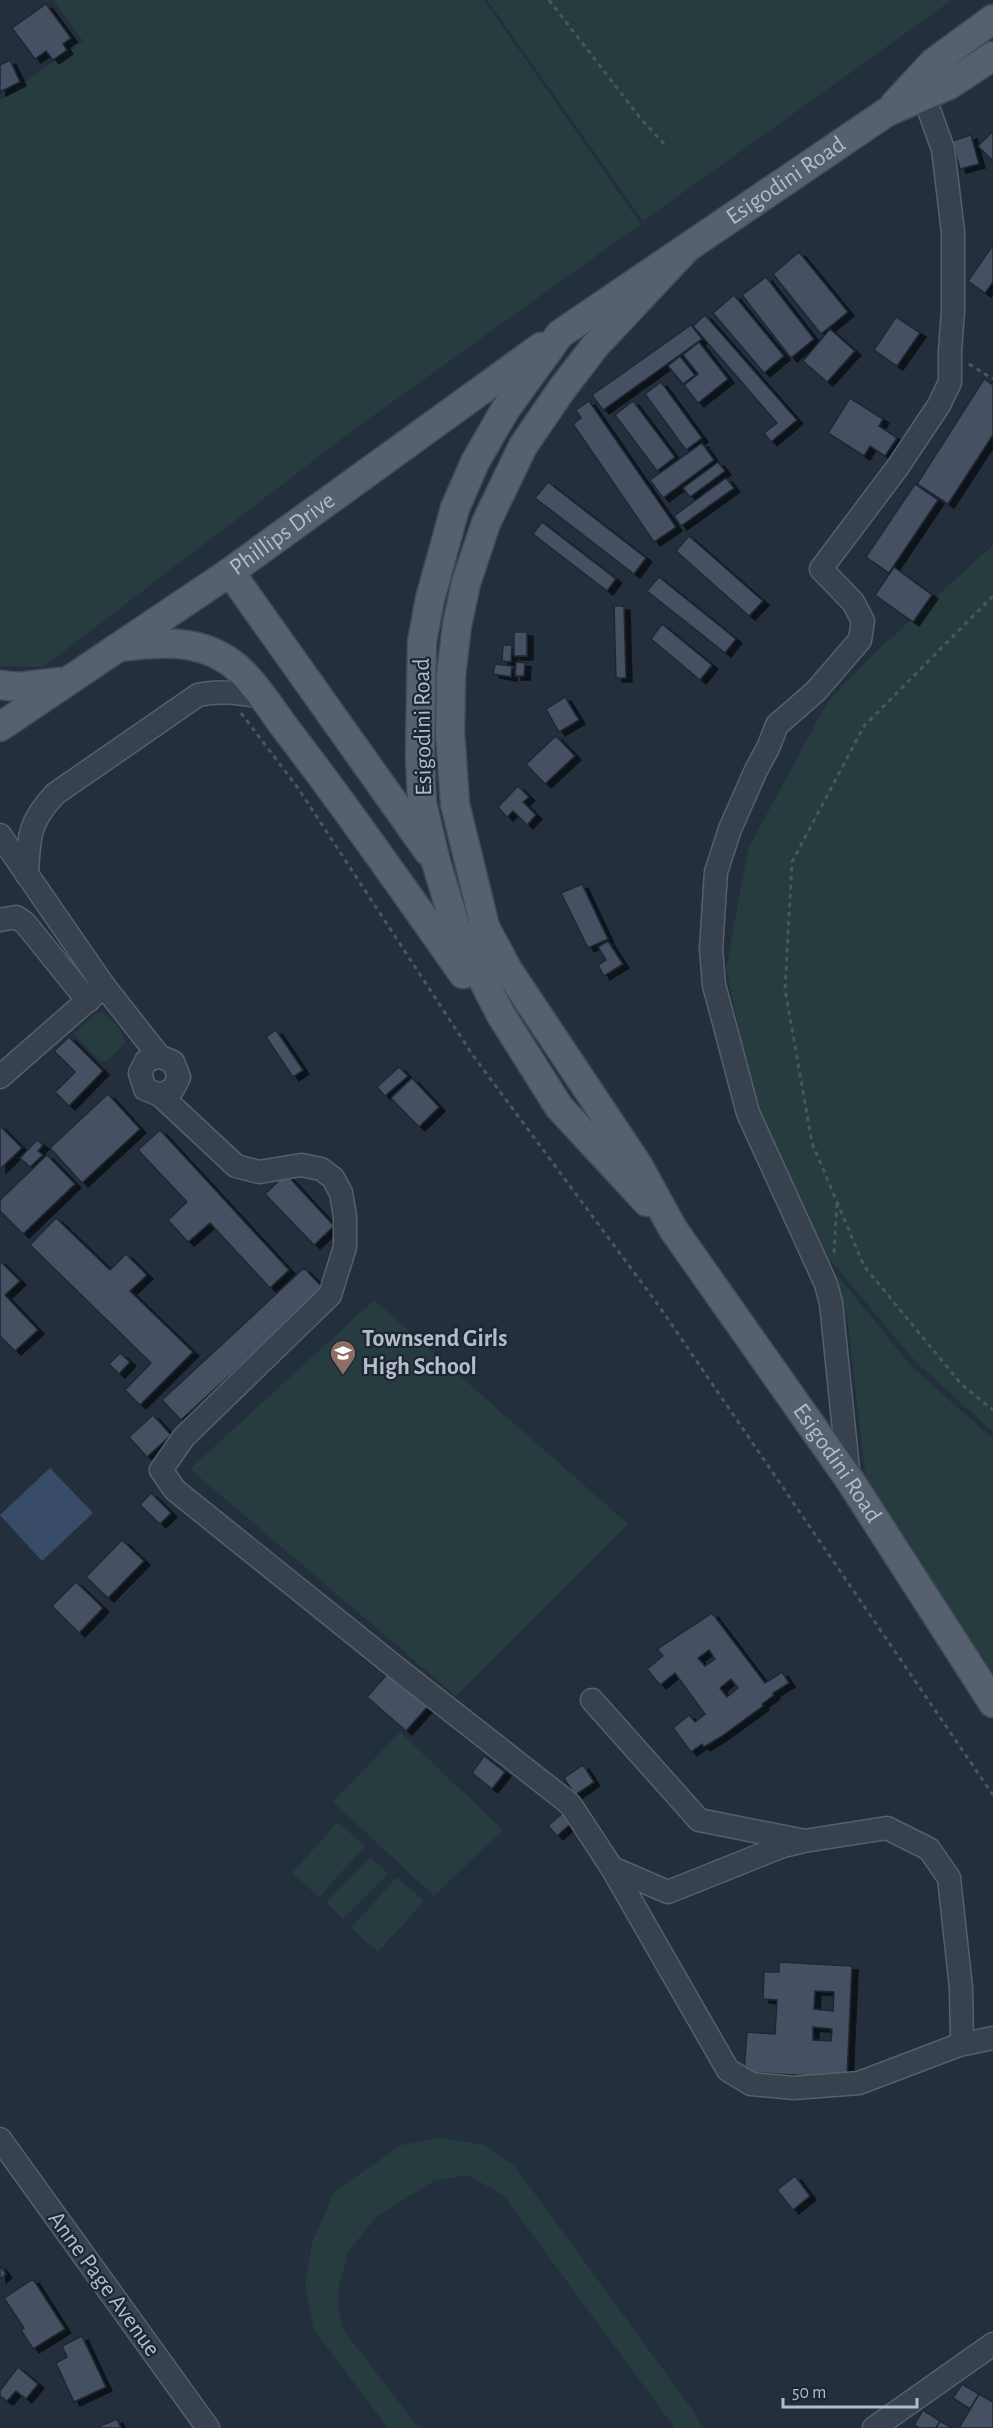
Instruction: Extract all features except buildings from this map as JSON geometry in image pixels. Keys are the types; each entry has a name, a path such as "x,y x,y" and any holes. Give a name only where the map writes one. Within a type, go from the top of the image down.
{"main road":[{"name":"Esigodini Road","path":"887,112 934,63 993,19"},
{"name":"Esigodini Road","path":"673,1229 559,1107 501,1015 456,928 436,862 422,803 420,755 422,642 430,599 455,508 475,462 505,410 560,334 887,112 949,85 993,56"},
{"name":"Esigodini Road","path":"686,249 595,346 562,389 523,446 486,523 466,583 457,625 451,675 450,732 455,804 486,927 508,970 638,1165 673,1229 849,1479 993,1703"},
{"name":"Phillips Drive","path":"0,727 230,572 560,334"},
{"path":"230,572 436,862 486,927"},
{"path":"117,647 162,642 185,645 227,660 245,676 322,776 559,1107"},
{"path":"0,685 19,687 65,682"}],"street":[{"path":"849,1479 831,1303 826,1284 748,1113 714,985 711,950 712,914 716,872 730,829 777,725 816,691 860,640 863,621 853,602 821,570 897,468 939,405 950,381 953,232 943,149 924,96"},
{"path":"27,875 32,826 39,811 55,794 198,696 210,692 228,692 262,697"},
{"path":"0,835 27,875 96,994"},
{"path":"0,920 16,917 26,923 159,1056 173,1062 179,1077 173,1089 160,1095 236,1166 259,1172 301,1165 321,1169 333,1178 341,1193 345,1216 345,1247 330,1295 184,1437 161,1470 175,1490 570,1804 612,1868 728,2070 752,2084 794,2088 859,2082 959,2045 993,2038"},
{"path":"0,1077 96,994"},
{"path":"592,1700 699,1820 804,1841"},
{"path":"612,1868 668,1892 783,1846 804,1841 887,1828 929,1849 949,1878 961,1988 962,2039 959,2045"},
{"name":"Anne Page Avenue","path":"0,2139 208,2428"},
{"path":"874,2428 993,2344"}],"path":[{"path":"549,0 641,119 664,144"},
{"path":"993,596 864,726 792,862 785,988 812,1143 864,1266 962,1384 993,1410"},
{"path":"228,692 235,706 298,788 472,1054 659,1306 993,1796"}],"green space":[{"path":"53,0 484,0 641,224 359,426 43,667 0,666 0,100 83,41"},
{"path":"487,0 952,0 643,221"},
{"path":"993,545 993,1432 916,1362 813,1240 761,1133 726,969 748,849 828,701 877,651"},
{"path":"102,1012 120,1030 125,1043 107,1061 100,1061 74,1034 95,1014"},
{"path":"839,1277 912,1367 993,1439 993,1692 867,1489 847,1316 838,1305"},
{"path":"374,1300 628,1524 456,1696 190,1469"},
{"path":"400,1732 503,1830 434,1896 333,1802"},
{"path":"338,1822 365,1846 319,1897 292,1873"},
{"path":"371,1857 388,1874 343,1919 326,1902"},
{"path":"397,1877 424,1901 378,1952 351,1928"},
{"path":"442,2138 485,2145 514,2165 694,2412 702,2428 675,2428 503,2195 468,2175 434,2181 377,2216 348,2252 339,2286 338,2307 344,2331 419,2428 388,2428 314,2330 305,2282 312,2243 334,2192 401,2145"}],"water":[{"path":"50,1468 93,1513 42,1561 0,1515"}],"place":[{"name":"Townsend Girls High School","path":"343,1376"}]}
